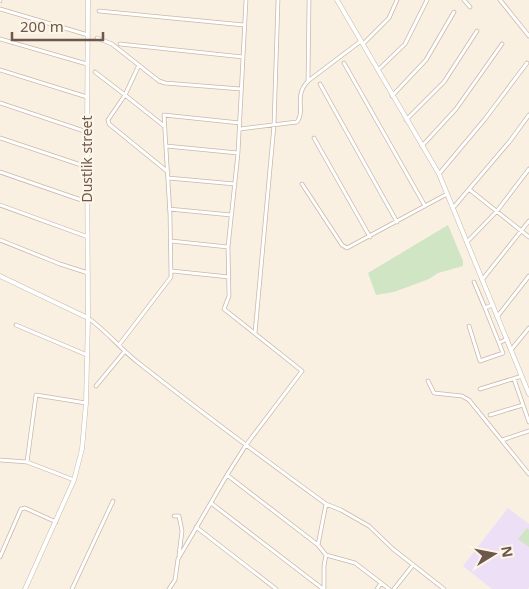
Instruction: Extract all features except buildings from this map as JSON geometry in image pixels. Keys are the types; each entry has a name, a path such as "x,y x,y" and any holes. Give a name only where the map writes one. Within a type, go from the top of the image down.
{"street":[{"name":"Dustlik street","path":"25,589 74,480 82,449 86,403 89,274 87,202 88,0"},
{"path":"178,558 246,445 302,372 225,311 224,308 229,296 228,247 240,129 246,0"},
{"path":"255,334 274,125 278,0"},
{"path":"308,81 309,0"},
{"path":"337,0 439,174 529,394"},
{"path":"240,129 297,122 299,119 301,88 362,43 389,18 397,0"},
{"path":"377,70 405,44 427,0"},
{"path":"464,0 470,7"},
{"path":"500,0 529,36"},
{"path":"0,9 88,35"},
{"path":"99,11 244,25"},
{"path":"392,96 426,60 454,12"},
{"path":"406,120 444,82 477,31"},
{"path":"97,38 112,44 159,81 241,89"},
{"path":"0,39 87,64"},
{"path":"120,44 243,57"},
{"path":"422,146 456,110 502,44"},
{"path":"344,63 425,206"},
{"path":"439,174 485,119 527,63"},
{"path":"139,65 125,95 108,122 168,172"},
{"path":"0,70 87,97"},
{"path":"95,72 165,126"},
{"path":"320,84 397,222"},
{"path":"0,103 87,132"},
{"path":"119,346 169,282 172,271 165,114 240,122"},
{"path":"453,208 470,190 529,115"},
{"path":"0,138 87,167"},
{"path":"314,138 370,237"},
{"path":"166,146 238,153"},
{"path":"467,242 497,211 529,169"},
{"path":"0,172 87,202"},
{"path":"168,178 235,184"},
{"path":"302,184 342,245 347,248 447,194"},
{"path":"470,190 529,237"},
{"path":"0,206 88,238"},
{"path":"170,209 231,215"},
{"path":"482,280 529,221"},
{"path":"0,240 89,274"},
{"path":"170,241 228,247"},
{"path":"172,271 229,277"},
{"path":"0,276 99,325 125,351 246,445 326,504 369,526 413,565 444,589"},
{"path":"497,317 529,276"},
{"path":"469,326 480,361 503,353 474,282"},
{"path":"485,308 492,305"},
{"path":"16,325 87,355"},
{"path":"511,350 529,328"},
{"path":"499,343 507,339"},
{"path":"96,386 125,351"},
{"path":"480,389 522,376"},
{"path":"514,379 529,422"},
{"path":"428,381 434,393 462,396 469,400 529,474"},
{"path":"27,462 36,395 86,403"},
{"path":"490,415 523,405"},
{"path":"502,440 529,431"},
{"path":"0,460 27,462 74,480"},
{"path":"228,475 318,545 326,555 355,564 389,589"},
{"path":"72,589 113,500"},
{"path":"211,503 323,589"},
{"path":"318,545 326,504"},
{"path":"0,557 21,509 25,508 56,522"},
{"path":"169,589 175,580 182,531 179,516 174,516"},
{"path":"196,527 276,589"},
{"path":"323,589 326,555"},
{"path":"394,589 413,565"},
{"path":"377,589 381,583"}],"shaded area":[{"path":"508,508 529,524 528,589 492,589 463,566"}],"green space":[{"path":"448,225 463,261 463,266 438,273 429,279 394,292 376,295 368,273"},
{"path":"527,528 529,530 529,547 518,539"}]}
